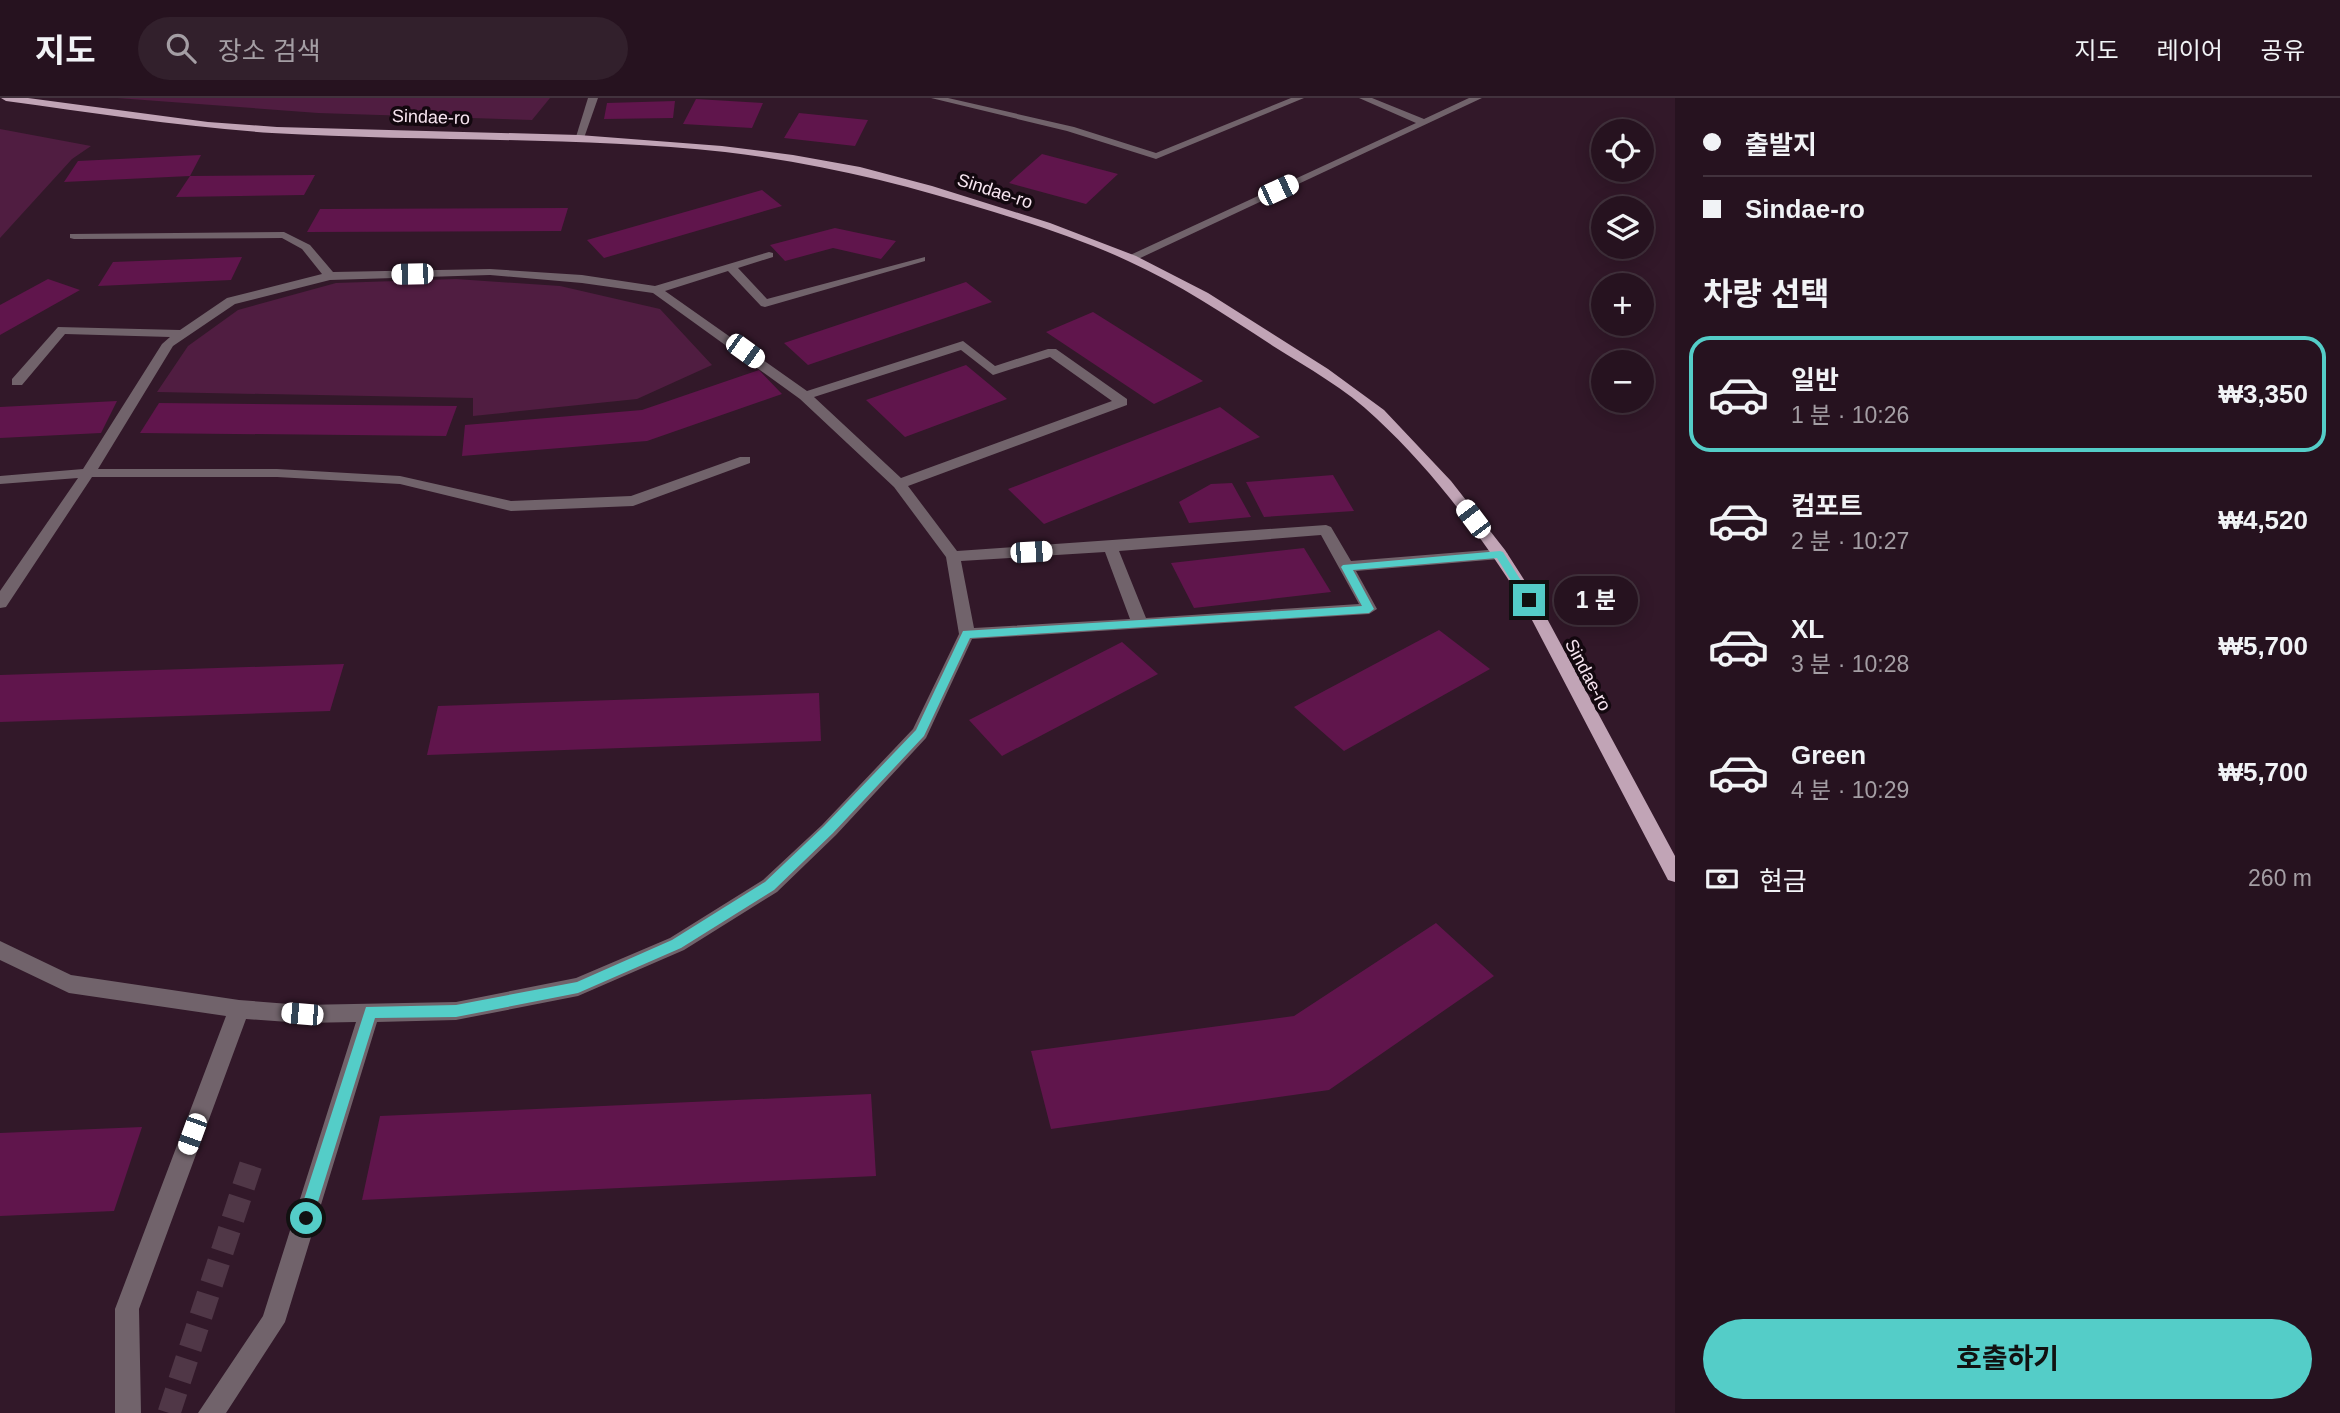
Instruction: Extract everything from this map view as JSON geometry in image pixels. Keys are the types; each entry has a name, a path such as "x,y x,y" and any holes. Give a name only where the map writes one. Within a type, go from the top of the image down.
{"main road":[{"name":"Sindae-ro","path":"6,98 97,112 221,126 579,138 722,149 860,170 928,188 1046,225 1132,258 1203,296 1271,338 1378,414 1446,484 1500,554 1529,600 1675,874"}],"street":[{"path":"579,138 593,98"},
{"path":"936,98 1056,126 1156,156 1299,98"},
{"path":"1364,98 1423,122"},
{"path":"1132,258 1477,98"},
{"path":"74,236 284,235 306,247 330,276"},
{"path":"0,603 88,473 168,344 231,301 330,276 490,272 582,279 656,290 769,255"},
{"path":"730,267 765,303 921,259"},
{"path":"0,950 69,984 239,1009 302,1014 456,1011 578,987 677,944 770,886 829,830 920,733 967,634 953,556 899,484 805,396 656,290"},
{"path":"17,382 62,330 183,334"},
{"path":"805,396 962,345 993,371 1052,352 1122,402 899,484"},
{"path":"0,480 88,473 277,473 400,481 511,506 633,500 745,460"},
{"path":"953,556 1326,530 1369,609 967,634"},
{"path":"1110,547 1140,624"},
{"path":"1346,567 1500,554"},
{"path":"128,1413 127,1309 239,1009"},
{"path":"211,1413 273,1322 370,1012"}],"shaded area":[{"path":"117,98 550,98 532,120 318,113"},
{"path":"0,129 91,146 72,159 0,238"},
{"path":"456,279 560,286 660,309 712,365 637,399 473,416 473,398 157,392 188,346 238,310 336,283"}],"building":[{"path":"696,99 763,103 752,128 683,124"},
{"path":"675,101 673,118 604,119 607,103"},
{"path":"799,113 868,120 855,146 784,138"},
{"path":"1042,154 1118,174 1086,204 1009,183"},
{"path":"201,155 190,176 64,182 78,161"},
{"path":"315,175 304,195 176,197 190,176"},
{"path":"762,190 782,206 604,258 587,240"},
{"path":"568,208 561,231 307,232 320,209"},
{"path":"835,228 896,241 881,259 833,248 785,261 770,245"},
{"path":"242,257 231,280 98,286 113,262"},
{"path":"48,279 80,290 0,335 0,305"},
{"path":"966,282 992,302 808,365 784,343"},
{"path":"1093,312 1203,381 1154,404 1046,332"},
{"path":"966,365 1007,399 905,437 866,400"},
{"path":"759,370 782,394 647,441 462,456 465,425 642,410"},
{"path":"117,401 101,433 0,438 0,407"},
{"path":"159,403 457,406 446,436 140,433"},
{"path":"1220,407 1260,437 1044,524 1008,489"},
{"path":"1333,475 1354,511 1264,517 1246,482"},
{"path":"1232,483 1251,517 1189,523 1179,502 1211,484"},
{"path":"1304,548 1331,592 1194,608 1171,563"},
{"path":"1439,630 1490,669 1344,751 1294,707"},
{"path":"1122,642 1158,674 1002,756 969,720"},
{"path":"344,664 330,711 0,722 0,675"},
{"path":"819,693 821,741 427,755 438,706"},
{"path":"1436,923 1494,976 1329,1090 1051,1129 1031,1051 1294,1016"},
{"path":"871,1094 876,1176 362,1200 380,1116"},
{"path":"142,1127 114,1211 0,1216 0,1133"}],"tunnel":[{"path":"169,1413 253,1158"}],"route":[{"path":"306,1218 370,1012 456,1011 578,987 677,944 770,886 829,830 920,733 967,634 1369,609 1346,567 1500,554 1529,600"}]}
